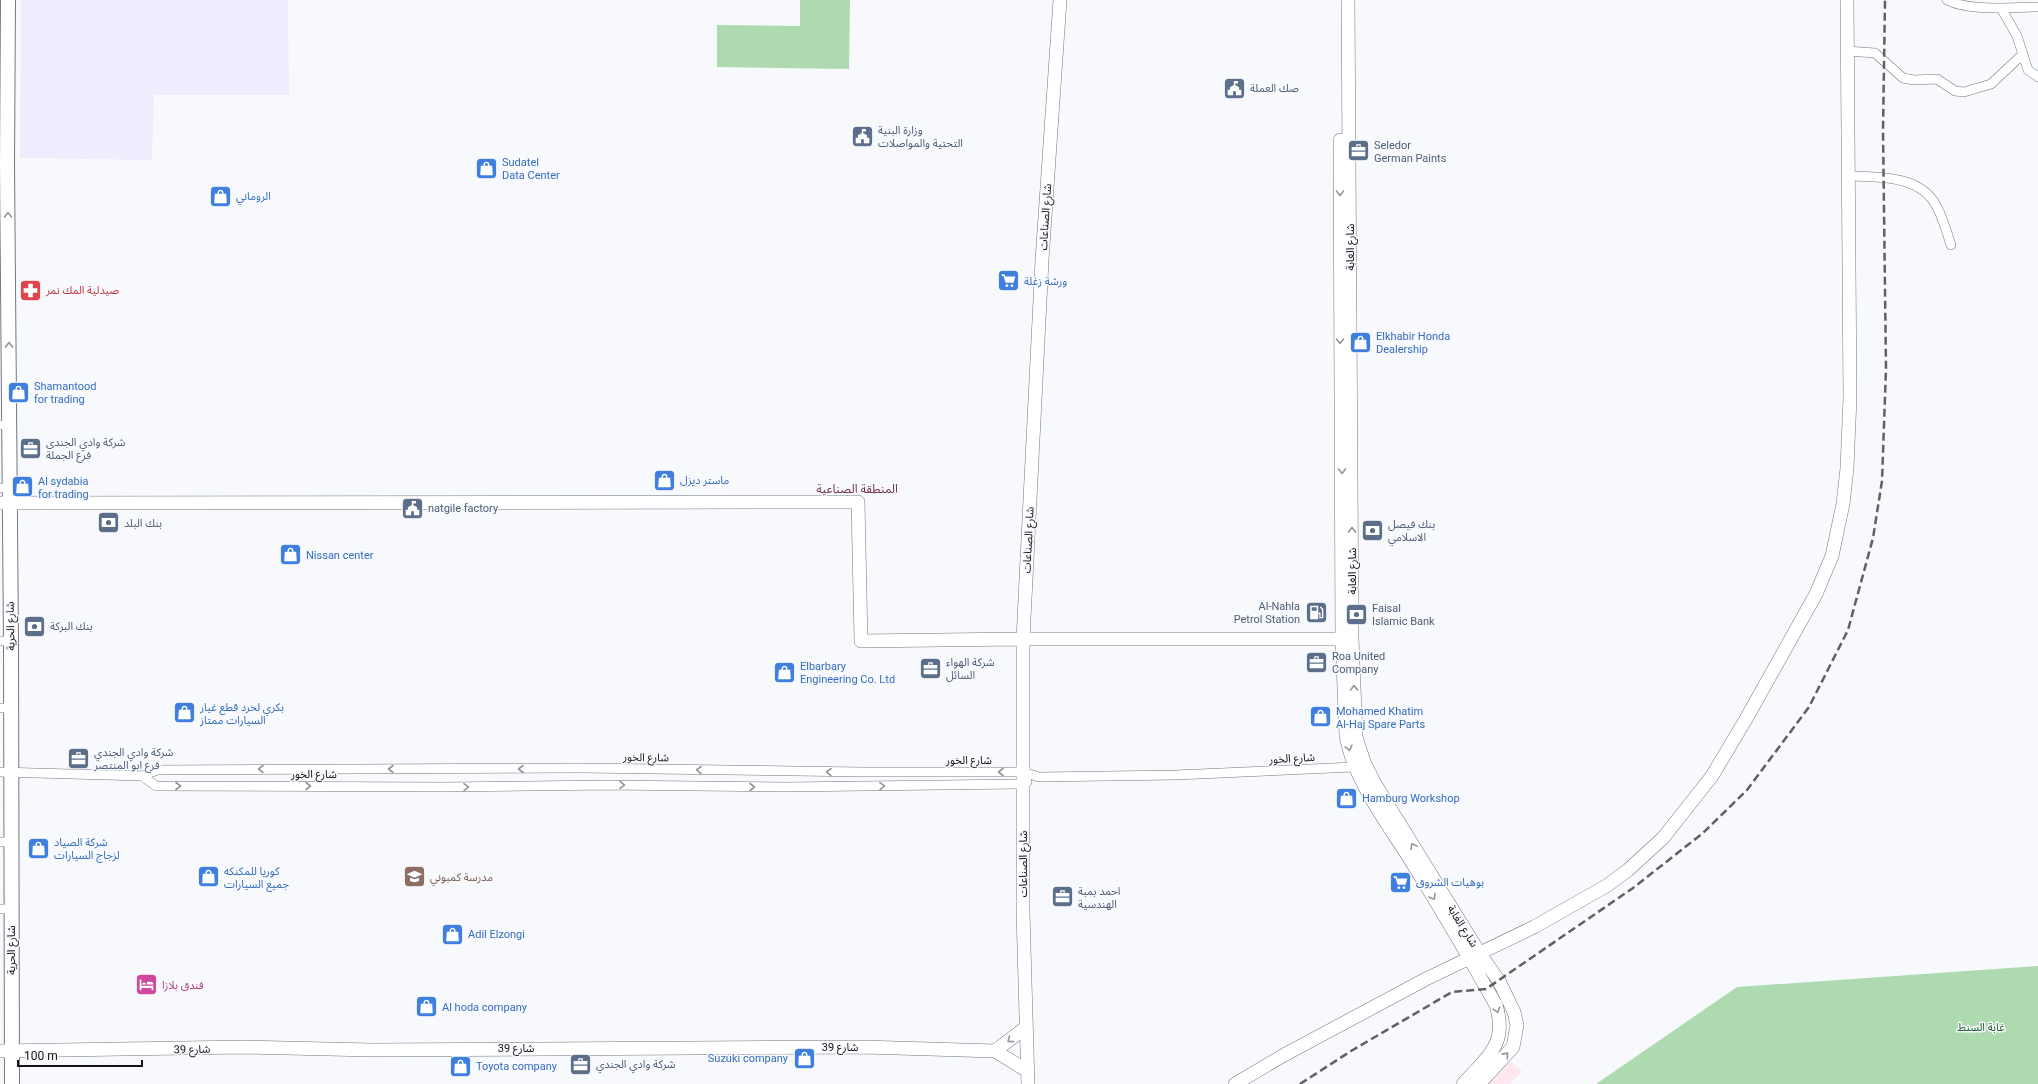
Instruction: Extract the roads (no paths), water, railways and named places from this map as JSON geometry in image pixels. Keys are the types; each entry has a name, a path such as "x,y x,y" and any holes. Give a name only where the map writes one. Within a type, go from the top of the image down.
{"main road":[{"name":"شارع الحرية","path":"8,0 4,1050 12,1084"},
{"name":"شارع الحرية","path":"0,361 1,488 5,503 1,641 4,772 2,909 5,1084"}],"street":[{"path":"7,179 12,165 14,0"},
{"name":"شارع الصناعات","path":"1026,1080 1023,639 1042,260 1060,0"},
{"name":"شارع الغابة","path":"1340,0 1342,639 1346,735 1354,767 1474,956 1499,981 1511,1002 1517,1026 1513,1047 1479,1084"},
{"name":"شارع الغابة","path":"1348,0 1352,638 1356,737 1360,754 1369,773 1474,956 1496,1005 1500,1031 1495,1048 1463,1084"},
{"path":"1235,1084 1318,1037 1426,979 1534,927 1608,885 1637,862 1663,838 1694,801 1721,761 1816,594 1832,556 1836,540 1843,504 1847,468 1850,398 1847,0"},
{"path":"1947,0 1963,6 1988,3 2002,8 2038,8"},
{"path":"2002,8 2017,36 2028,70 2038,77"},
{"path":"1847,51 1875,53 1903,78 1914,80 1937,79 1955,91 1964,92 1979,89 1991,84 2023,54"},
{"path":"1849,176 1870,176 1901,180 1921,189 1937,206 1951,245"},
{"path":"5,503 858,502 861,641 1023,639 1342,639"},
{"name":"شارع الخور","path":"142,776 156,786 786,787 1039,777 1176,775 1354,767"},
{"path":"444,768 444,787"},
{"name":"شارع الخور","path":"4,772 142,776 156,770 583,768 786,771 1023,778"},
{"path":"786,771 786,787"},
{"path":"995,1051 1025,1028"},
{"name":"شارع 39","path":"4,1050 244,1048 371,1050 429,1048 594,1049 864,1047 995,1051 1026,1080"}],"railway":[{"path":"1300,1084 1351,1051 1452,992 1486,989 1633,888 1703,833 1747,790 1809,707 1848,630 1873,538 1882,481 1886,369 1883,130 1885,0"}],"place":[{"name":"صك العملة","path":"1234,88"},
{"name":"وزارة البنية التحتية والمواصلات","path":"863,136"},
{"name":"Seledor German Paints","path":"1359,151"},
{"name":"Sudatel Data Center","path":"486,168"},
{"name":"الروماني","path":"220,196"},
{"name":"ورشة زغلة","path":"1008,281"},
{"name":"صيدلية المك نمر","path":"30,290"},
{"name":"Elkhabir Honda Dealership","path":"1361,342"},
{"name":"Shamantood for trading","path":"19,392"},
{"name":"شركة وادي الجندي فرع الجملة","path":"31,448"},
{"name":"ماستر ديزل","path":"665,480"},
{"name":"Al sydabia for trading","path":"23,487"},
{"name":"natgile factory","path":"413,508"},
{"name":"بنك البلد","path":"108,523"},
{"name":"بنك فيصل الاسلامي","path":"1373,530"},
{"name":"Nissan center","path":"291,555"},
{"name":"Al-Nahla Petrol Station","path":"1316,612"},
{"name":"Faisal Islamic Bank","path":"1357,614"},
{"name":"بنك البركة","path":"34,626"},
{"name":"Roa United Company","path":"1316,662"},
{"name":"شركة الهواء السائل","path":"930,668"},
{"name":"Elbarbary Engineering Co. Ltd","path":"785,672"},
{"name":"بكري لخرد قطع غيار السيارات ممتاز","path":"185,713"},
{"name":"Mohamed Khatim Al-Haj Spare Parts","path":"1320,717"},
{"name":"شركة وادي الجندي فرع ابو المنتصر","path":"79,758"},
{"name":"Hamburg Workshop","path":"1346,798"},
{"name":"شركة الصياد لزجاج السيارات","path":"38,848"},
{"name":"كوريا للمكنكه جميع السيارات","path":"209,877"},
{"name":"مدرسة كمبوني","path":"415,877"},
{"name":"بوهيات الشروق","path":"1401,882"},
{"name":"احمد بمبة الهندسية","path":"1062,897"},
{"name":"Adil Elzongi","path":"452,934"},
{"name":"فندق بلازا","path":"146,985"},
{"name":"Al hoda company","path":"426,1007"},
{"name":"Suzuki company","path":"804,1058"},
{"name":"شركة وادي الجندي","path":"581,1064"},
{"name":"Toyota company","path":"461,1066"}],"district":[{"name":"المنطقة الصناعية","path":"857,489"}],"park label":[{"name":"غابة السنط","path":"1981,1027"}]}
